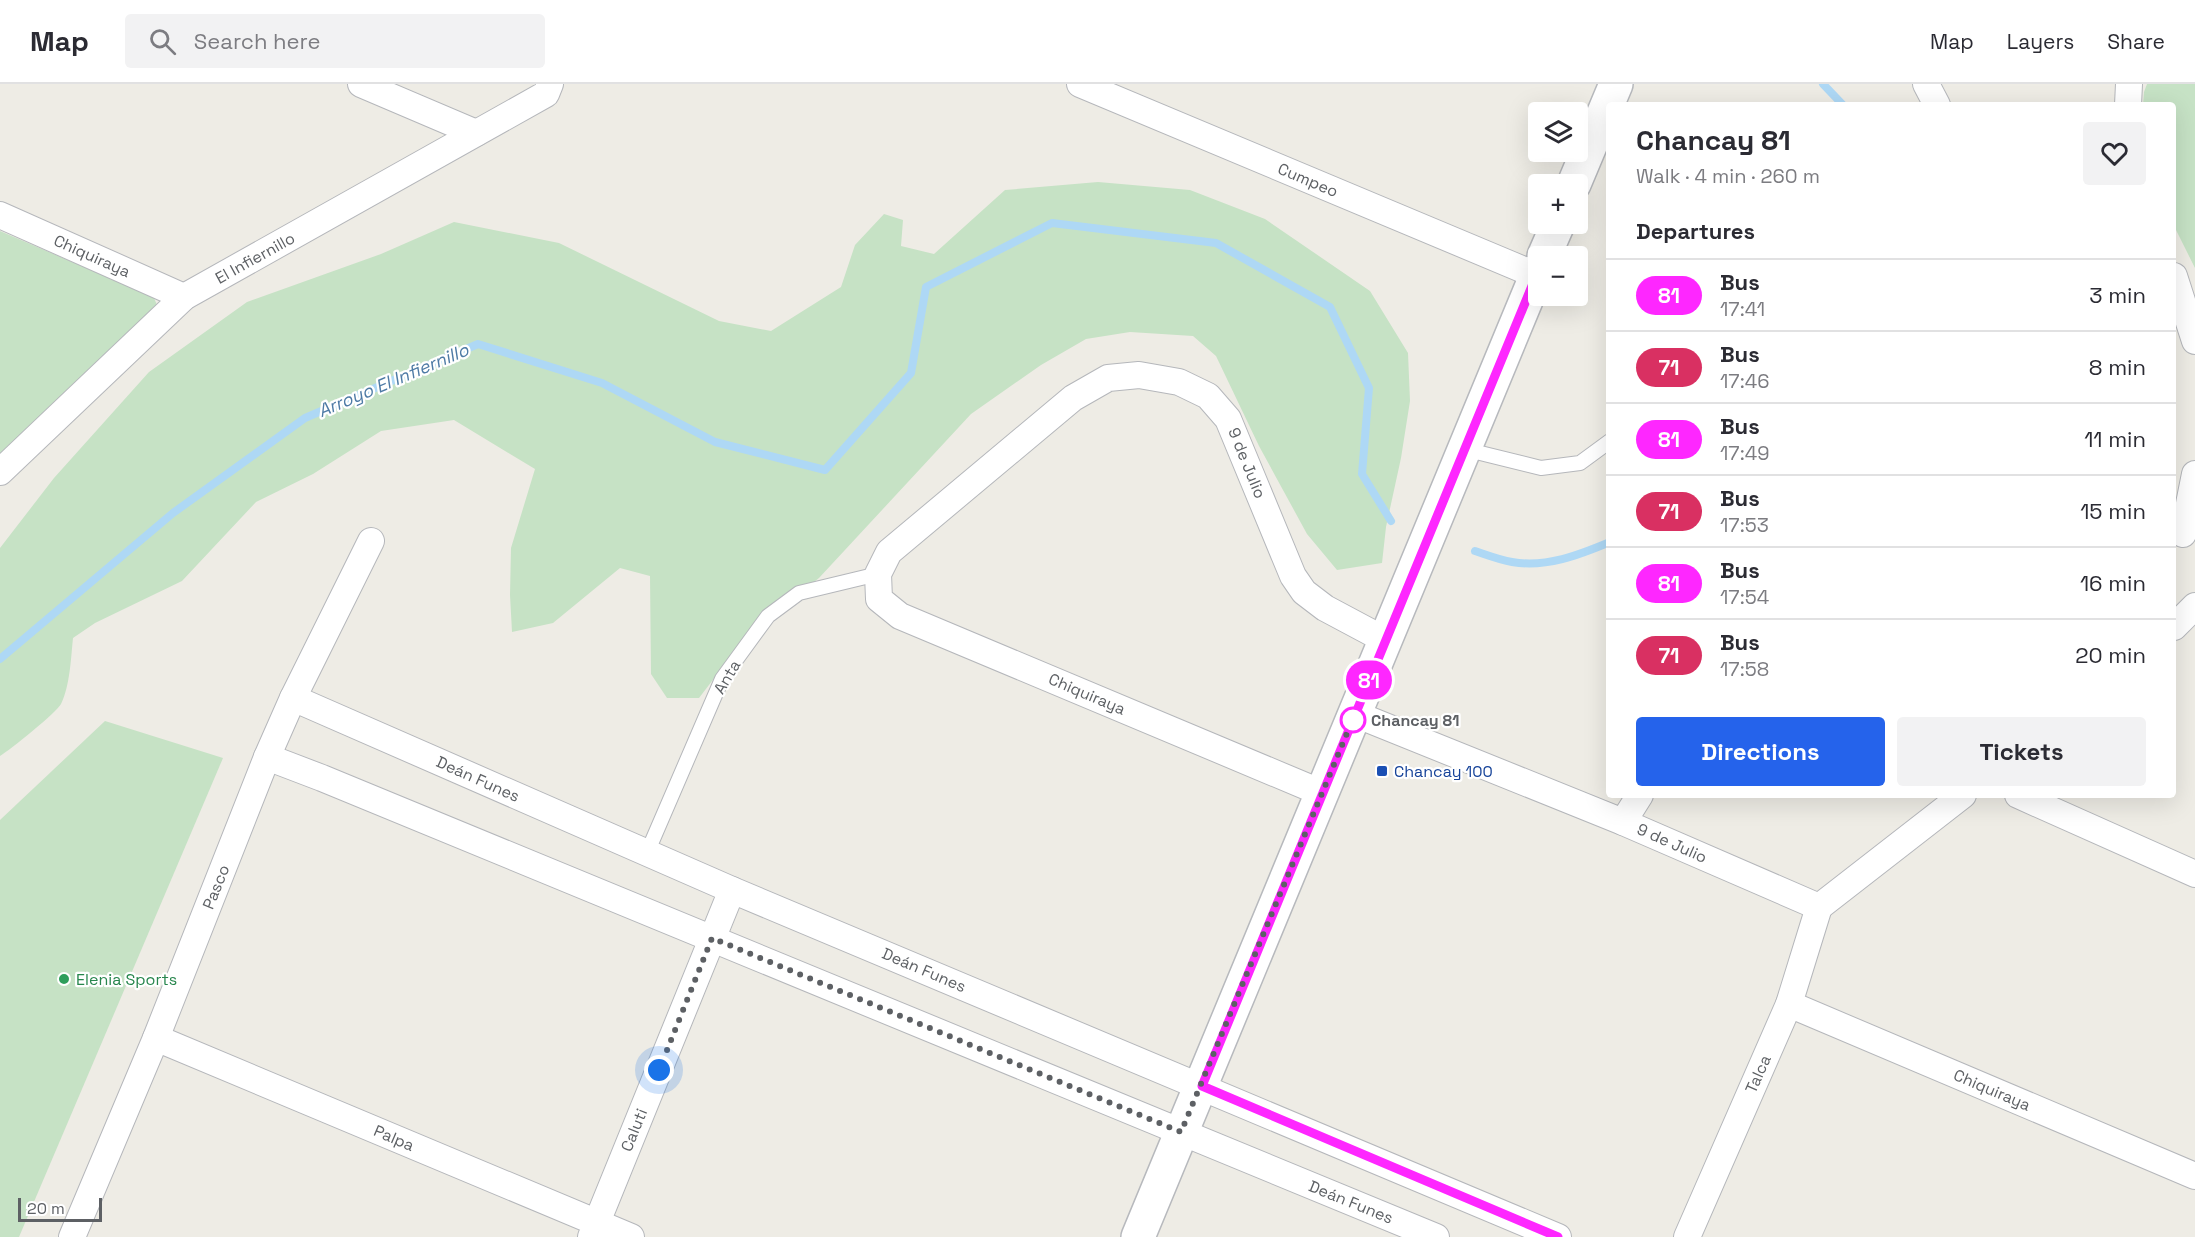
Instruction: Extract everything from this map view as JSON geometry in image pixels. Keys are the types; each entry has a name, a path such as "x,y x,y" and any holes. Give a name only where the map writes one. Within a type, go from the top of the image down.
{"main road":[{"path":"1608,102 1616,84"},
{"path":"1578,174 1606,108"},
{"path":"1138,1237 1528,296"}],"street":[{"path":"361,84 476,133"},
{"name":"Cumpeo","path":"1080,84 1528,262"},
{"path":"1926,84 1935,102"},
{"path":"2128,102 2129,84"},
{"name":"El Infiernillo","path":"0,472 184,297 476,133 548,89"},
{"name":"Chiquiraya","path":"0,215 184,297"},
{"path":"2176,282 2195,341"},
{"name":"9 de Julio","path":"878,574 889,552 1073,398 1108,378 1139,375 1179,382 1208,396 1228,418 1293,576 1304,592 1325,608 1385,640"},
{"path":"2184,535 2195,474"},
{"name":"Pasco","path":"72,1237 156,1038 267,757 293,698 371,541"},
{"name":"Chiquiraya","path":"878,574 879,598 900,616 1322,793"},
{"path":"2176,625 2195,606"},
{"name":"Deán Funes","path":"293,698 732,890 1558,1237"},
{"name":"9 de Julio","path":"1355,714 1623,822 1819,907"},
{"name":"Deán Funes","path":"267,757 1436,1237"},
{"path":"1623,822 1638,798"},
{"path":"1819,907 1959,798"},
{"path":"2025,798 2195,874"},
{"name":"Caluti","path":"594,1230 732,890"},
{"name":"Talca","path":"1687,1237 1789,1004 1819,907"},
{"name":"Chiquiraya","path":"1789,1004 2195,1176"},
{"name":"Palpa","path":"156,1038 594,1230 631,1237"}],"lane":[{"path":"1464,449 1541,468 1580,462 1606,444"},
{"name":"Anta","path":"647,853 722,680 768,616 799,593 878,574"}],"green space":[{"path":"2147,84 2195,84 2195,268 2176,230 2176,102 2143,102"},
{"path":"1098,182 1190,190 1265,219 1370,291 1408,353 1410,401 1401,458 1386,527 1382,563 1337,570 1307,534 1259,446 1216,356 1193,336 1130,332 1086,339 1041,365 971,414 819,578 748,634 699,698 667,698 651,674 650,576 620,568 553,623 512,632 511,548 535,469 454,420 381,431 313,474 256,502 182,581 95,623 73,638 68,680 61,704 43,722 0,756 0,548 54,478 149,372 247,302 381,254 454,222 559,243 719,321 771,331 841,287 855,245 884,214 903,220 901,246 934,254 1005,190"},
{"path":"0,231 114,280 146,291 154,298 157,305 0,463"},
{"name":"Elenia Sports","path":"105,721 223,758 19,1237 0,1237 0,820"}],"waterway":[{"name":"Arroyo El Infiernillo","path":"1823,84 1840,102"},
{"name":"Arroyo El Infiernillo","path":"0,659 173,513 305,418 478,344 602,383 715,442 825,470 911,373 926,287 1052,223 1216,243 1330,307 1369,388 1362,474 1391,521"},
{"name":"Arroyo El Infiernillo","path":"1475,551 1507,561 1537,563 1574,556 1606,544"}],"bus line":[{"name":"81","path":"1528,296 1202,1086 1558,1237"}],"place":[{"name":"Chancay 81","path":"1353,720"},
{"name":"Chancay 100","path":"1382,771"},
{"name":"Elenia Sports","path":"64,979"}],"route":[{"path":"659,1070 712,938 1181,1132 1355,714 1353,720"}]}
